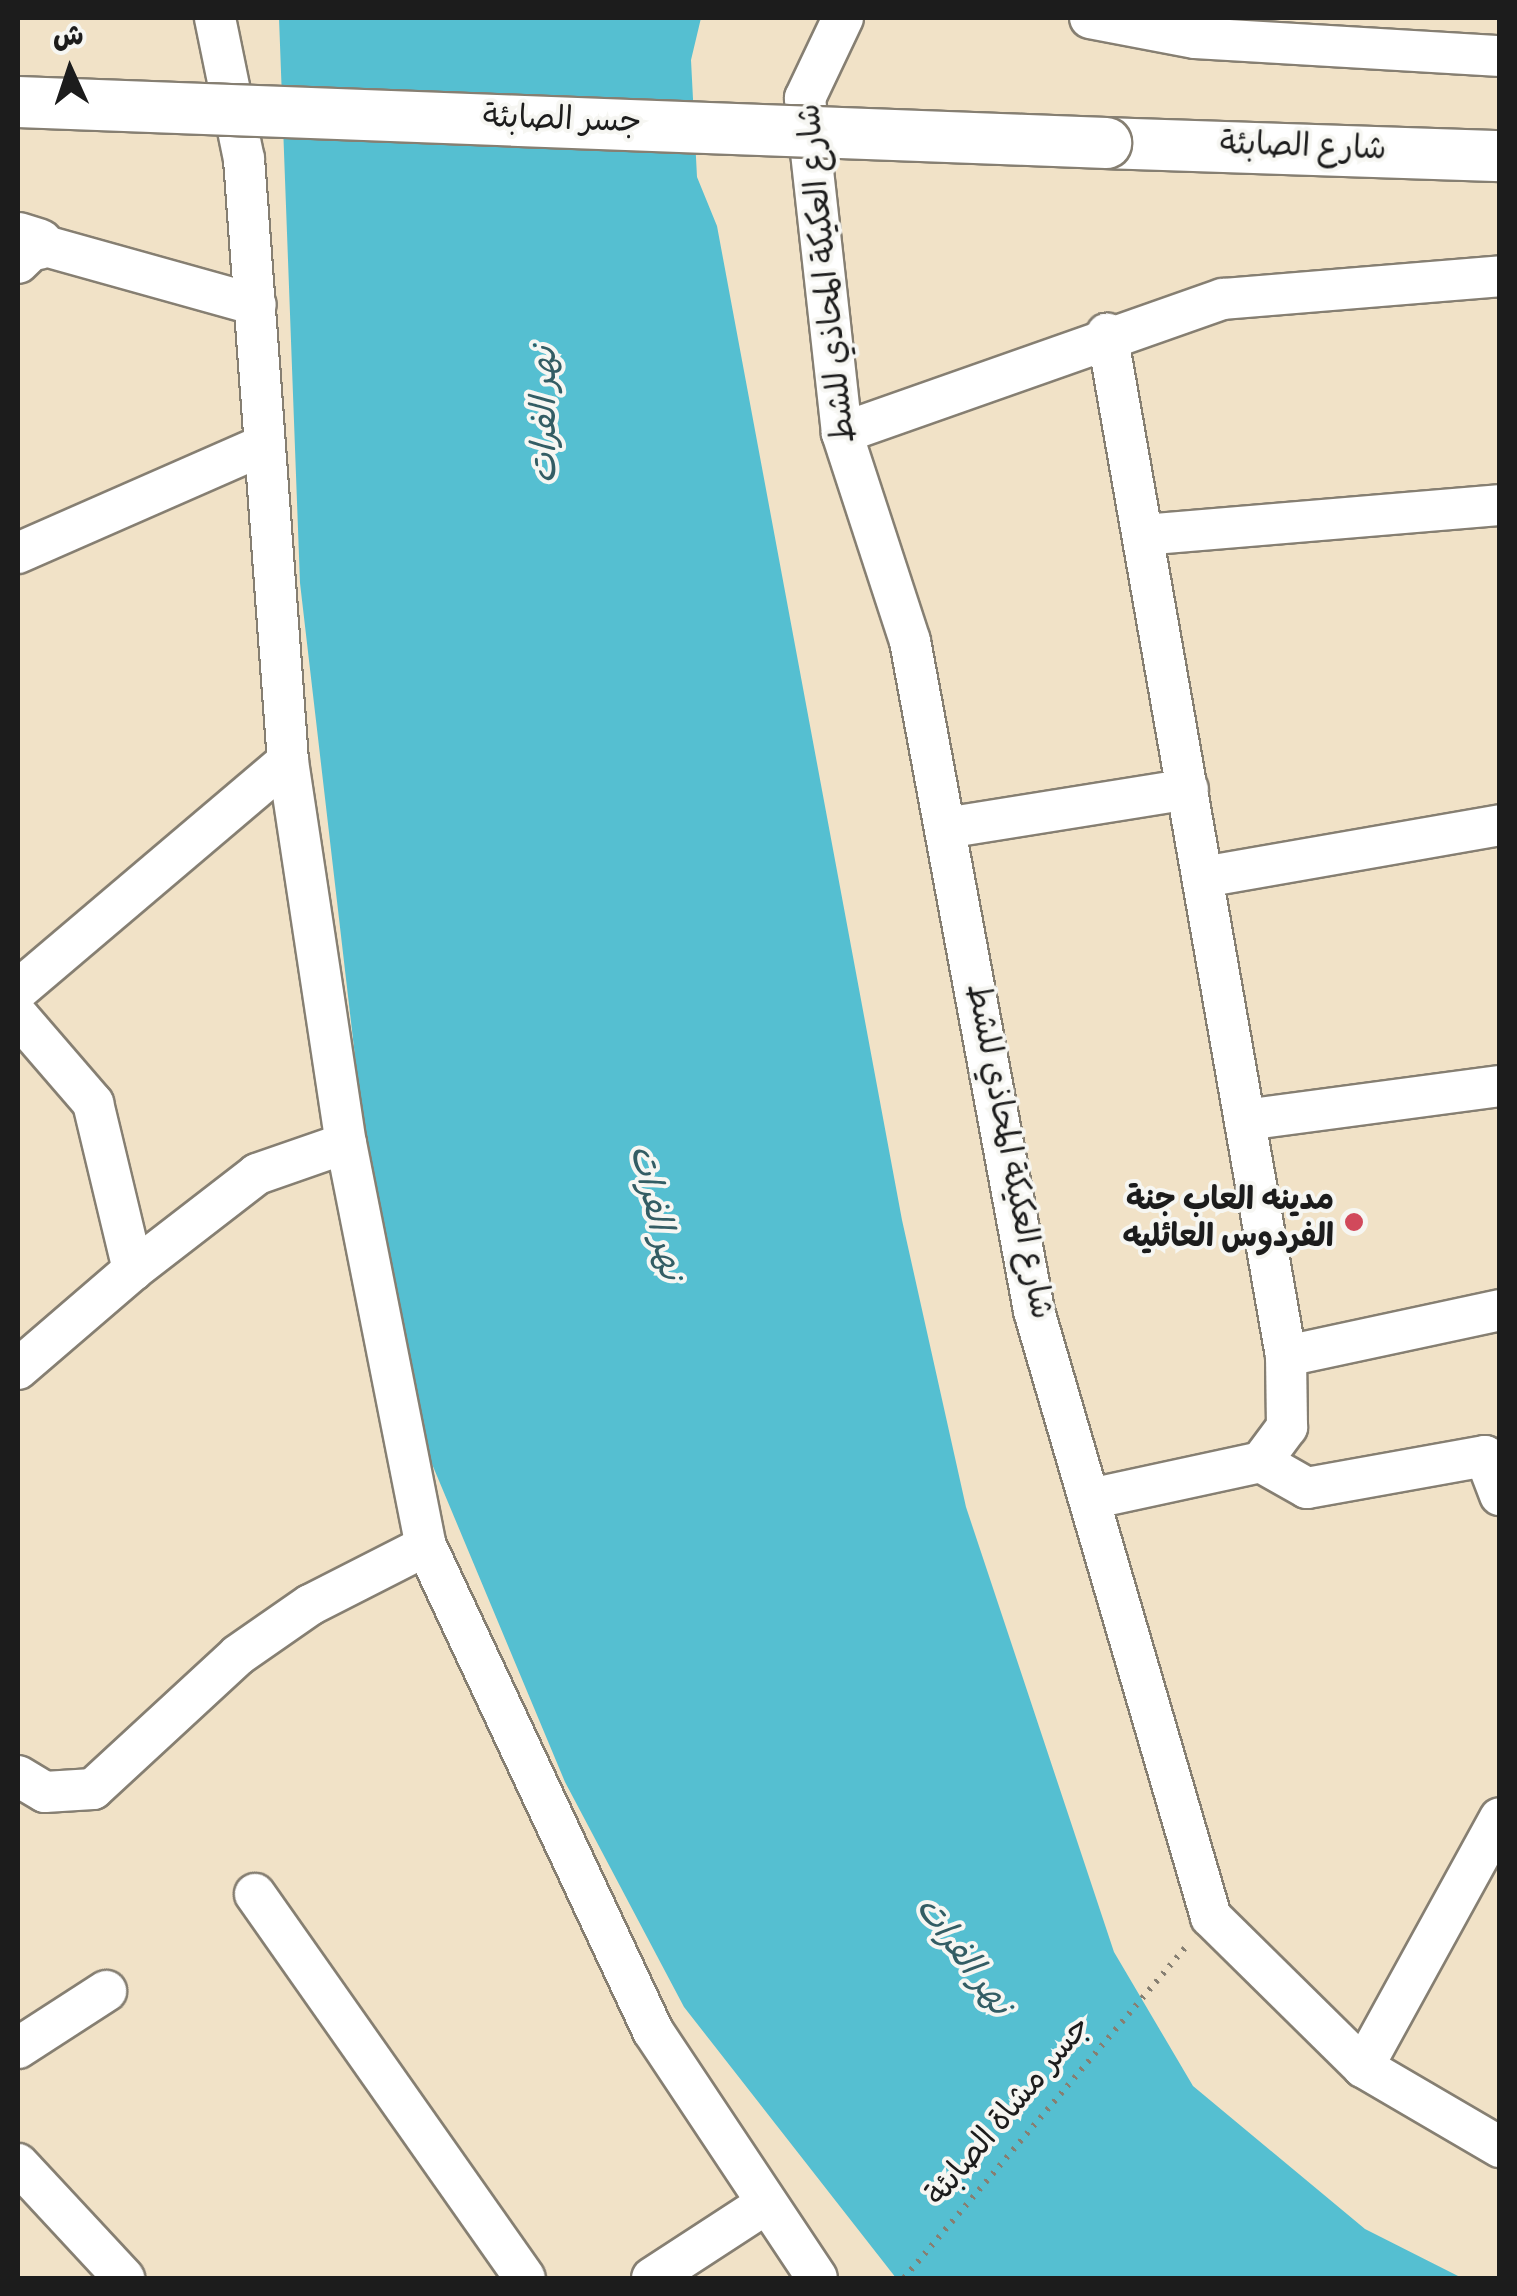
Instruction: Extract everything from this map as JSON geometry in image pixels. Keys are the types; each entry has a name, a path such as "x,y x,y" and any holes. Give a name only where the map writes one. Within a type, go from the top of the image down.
{"main road":[{"name":"جسر الصابئة","path":"18,102 1106,144"},
{"name":"شارع الصابئة","path":"1106,144 1500,156"}],"street":[{"path":"215,18 244,159 288,761 346,1143 426,1546 653,2031 817,2278"},
{"name":"شارع العكيكة المحاذي للشط","path":"843,18 804,98 842,433 910,641 1034,1311 1211,1918 1363,2066 1500,2147"},
{"path":"1090,18 1195,38 1500,56"},
{"path":"24,248 256,304"},
{"path":"842,433 1107,334 1223,300 1500,276"},
{"path":"1107,334 1286,1356 1286,1426 1261,1462"},
{"path":"18,553 262,446"},
{"path":"1142,535 1500,505"},
{"path":"18,990 288,761"},
{"path":"945,828 1188,789"},
{"path":"1204,877 1500,825"},
{"path":"18,1016 92,1102 133,1270"},
{"path":"1245,1120 1500,1086"},
{"path":"18,1368 133,1270 256,1174 346,1143"},
{"path":"1286,1356 1500,1310"},
{"path":"1090,1499 1261,1462 1307,1488 1485,1456 1500,1495"},
{"path":"18,1776 45,1792 93,1789 238,1655 310,1605 426,1546"},
{"path":"1363,2066 1500,1818"},
{"path":"255,1894 525,2278"},
{"path":"18,2048 106,1991"},
{"path":"18,2164 124,2278"},
{"path":"652,2278 767,2202"}],"path":[{"name":"جسر مشاة الصابئة","path":"904,2278 1156,1981"}],"water":[{"name":"نهر الفرات","path":"279,18 701,18 691,60 697,177 717,226 902,1220 966,1507 1114,1952 1193,2086 1365,2229 1462,2278 896,2278 684,2007 565,1782 391,1366 300,583"}],"place":[{"name":"مدينه العاب جنة الفردوس العائليه","path":"1354,1222"}]}
